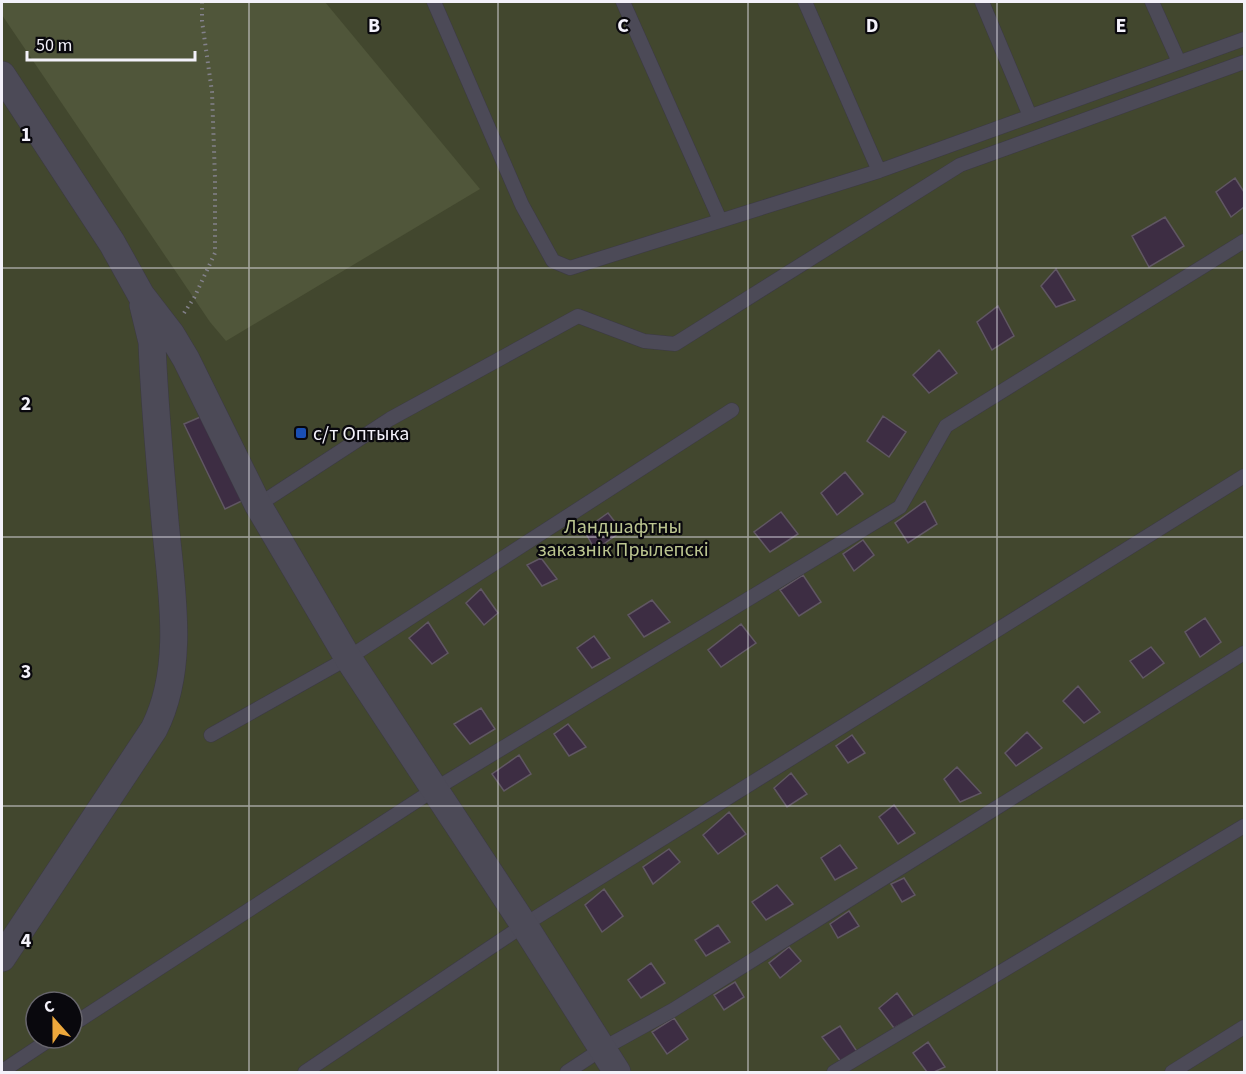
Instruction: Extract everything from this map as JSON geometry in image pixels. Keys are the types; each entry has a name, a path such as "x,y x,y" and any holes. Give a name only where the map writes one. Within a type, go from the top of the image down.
{"street":[{"path":"2,75 112,243 141,295 171,334 186,359 258,505 348,658 524,925 616,1072"},
{"path":"2,958 154,729 163,711 168,691 173,618 152,342 141,295"}],"lane":[{"path":"434,2 522,205 553,261 570,268 879,171 1245,39"},
{"path":"623,2 720,220"},
{"path":"805,2 879,171"},
{"path":"982,2 1030,116"},
{"path":"1152,2 1179,62"},
{"path":"258,505 390,419 578,316 644,341 675,344 960,165 1245,62"},
{"path":"84,1017 435,789 900,507 946,426 1245,242"},
{"path":"211,735 348,658 732,410"},
{"path":"305,1072 524,925 1245,476"},
{"path":"567,1072 602,1049 673,1010 1245,653"},
{"path":"834,1072 1245,826"},
{"path":"1172,1072 1245,1027"},
{"path":"7,1068 34,1050"}],"path":[{"path":"171,334 194,298 215,253 212,92 202,21 202,2"}],"green space":[{"name":"Ландшафтны заказнік Прылепскі","path":"2,2 1244,2 1244,1072 2,1072"},
{"path":"2,2 325,2 480,189 226,341 210,322 2,15"}],"building":[{"path":"1235,178 1244,192 1244,207 1231,217 1216,192"},
{"path":"1165,217 1184,246 1149,267 1132,236"},
{"path":"1056,269 1075,300 1056,307 1041,286"},
{"path":"998,306 1014,336 992,350 977,322"},
{"path":"939,350 957,373 929,393 913,375"},
{"path":"205,415 246,499 225,509 184,424"},
{"path":"883,416 906,432 889,457 867,441"},
{"path":"845,472 863,494 837,515 821,493"},
{"path":"925,501 937,524 908,543 895,523"},
{"path":"781,512 798,534 770,552 754,532"},
{"path":"608,513 622,531 595,550 584,530"},
{"path":"863,540 874,555 854,571 843,554"},
{"path":"541,558 557,579 542,586 527,565"},
{"path":"803,575 821,602 799,616 780,590"},
{"path":"481,589 498,613 484,625 466,603"},
{"path":"652,600 670,622 644,637 628,615"},
{"path":"1205,618 1221,642 1200,657 1185,632"},
{"path":"428,622 448,653 432,664 409,638"},
{"path":"741,624 756,643 721,667 708,650"},
{"path":"594,636 610,658 592,668 577,648"},
{"path":"1151,647 1164,663 1143,678 1130,661"},
{"path":"1078,686 1100,712 1084,723 1063,701"},
{"path":"481,708 495,729 470,744 454,724"},
{"path":"568,724 586,747 569,756 554,734"},
{"path":"1027,732 1042,748 1016,766 1005,753"},
{"path":"852,735 865,753 848,763 836,746"},
{"path":"519,755 531,774 504,791 492,774"},
{"path":"957,767 981,793 960,802 944,779"},
{"path":"791,773 807,794 787,807 774,788"},
{"path":"894,805 915,833 898,844 879,817"},
{"path":"729,812 746,834 718,854 703,835"},
{"path":"840,845 857,868 835,880 821,858"},
{"path":"669,849 680,862 653,884 643,867"},
{"path":"904,878 915,895 902,902 891,884"},
{"path":"777,885 793,904 766,920 752,902"},
{"path":"604,889 623,916 602,932 585,905"},
{"path":"849,911 859,926 838,938 830,924"},
{"path":"718,925 730,942 706,956 695,940"},
{"path":"789,947 801,961 780,978 769,963"},
{"path":"651,963 665,983 641,998 628,980"},
{"path":"735,982 744,997 724,1010 714,995"},
{"path":"897,993 914,1017 894,1028 879,1008"},
{"path":"674,1018 688,1039 667,1054 652,1032"},
{"path":"840,1026 858,1053 842,1063 822,1037"},
{"path":"928,1042 945,1067 934,1072 927,1072 913,1053"}],"place":[{"name":"с/т Оптыка","path":"301,433"}]}
